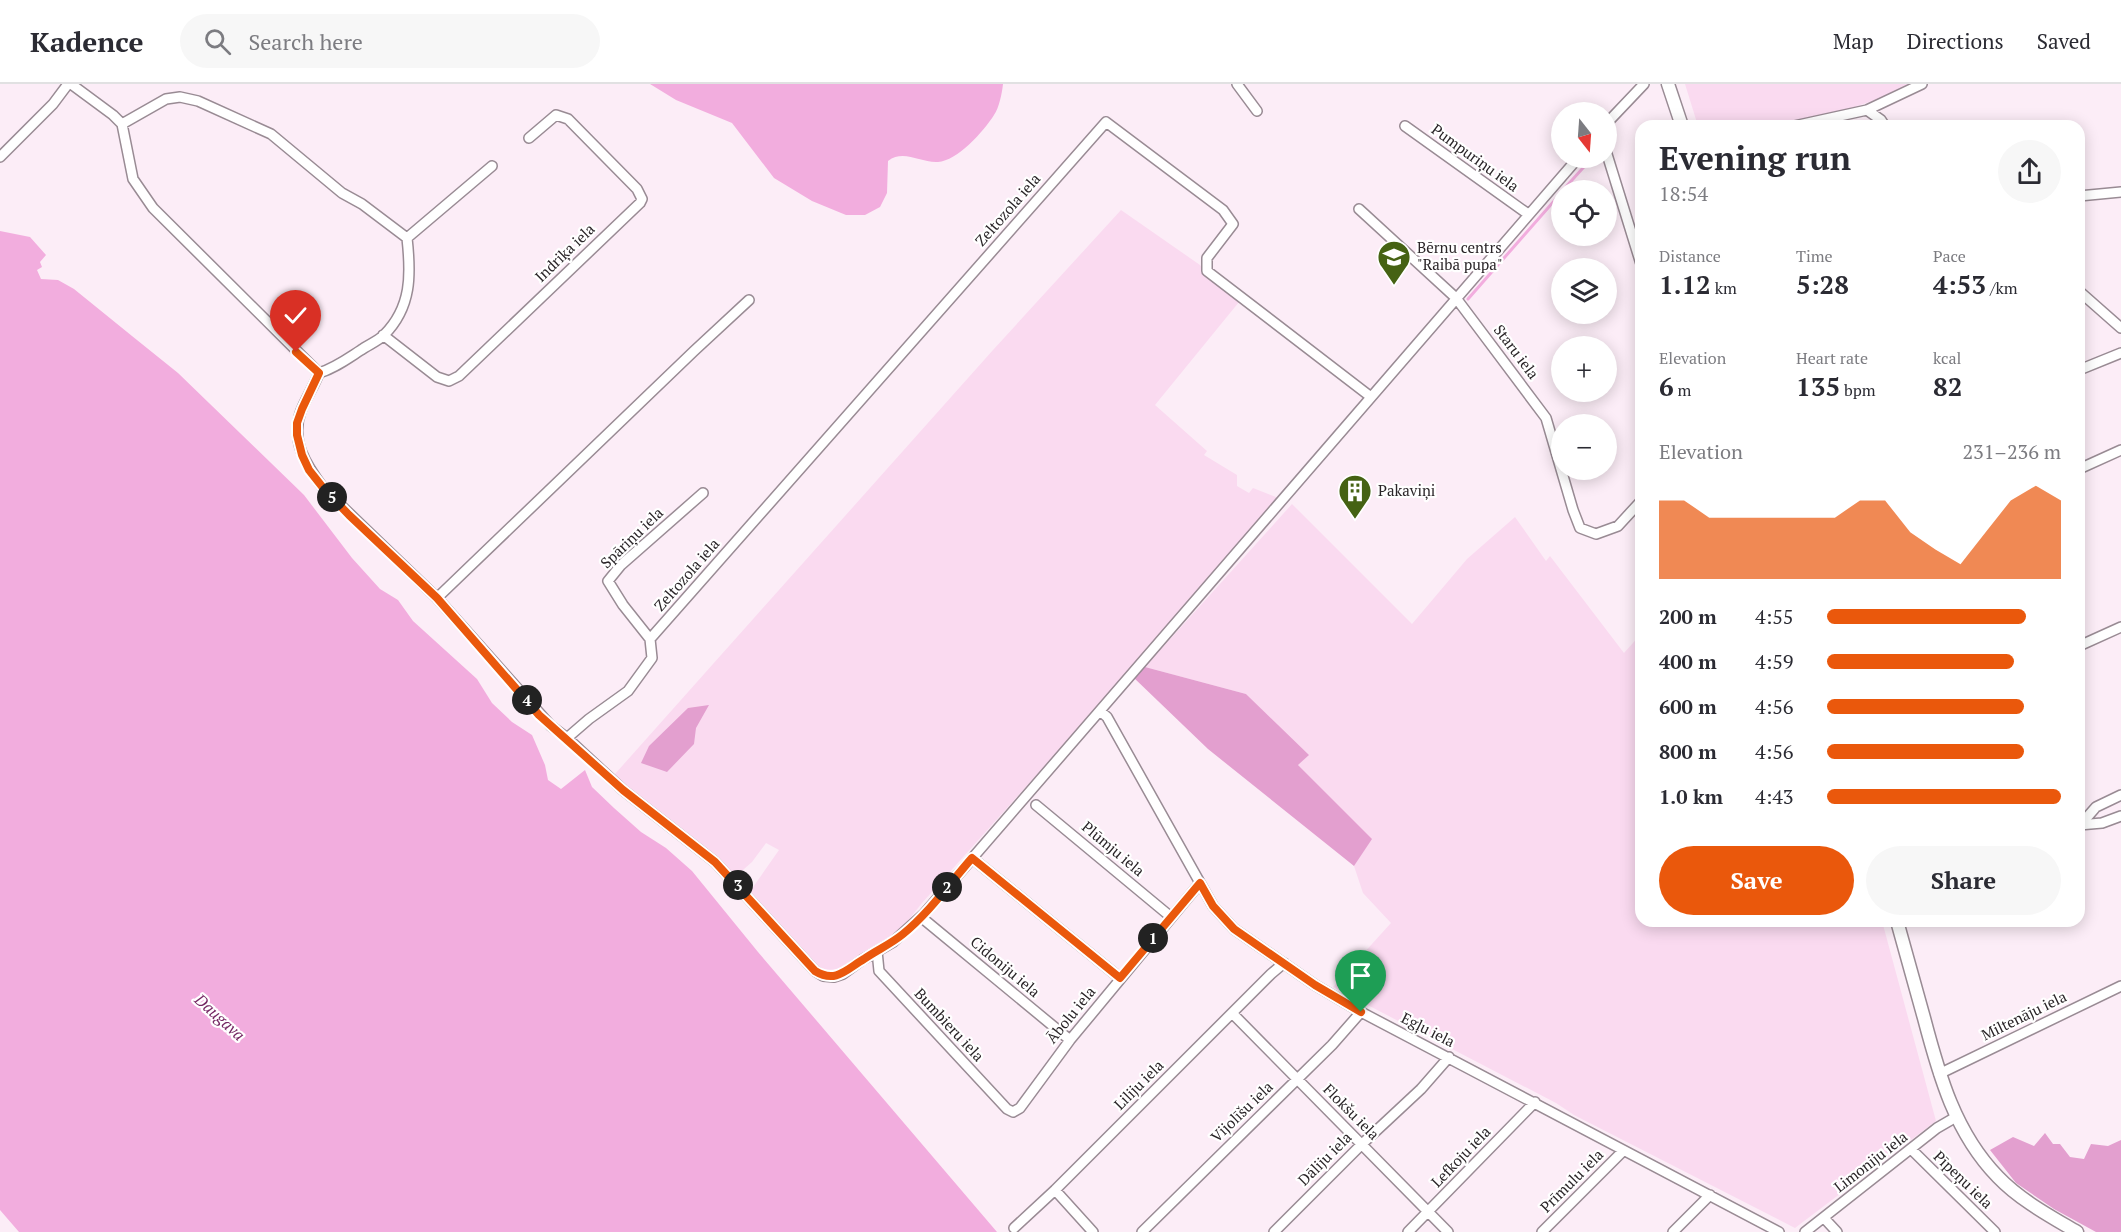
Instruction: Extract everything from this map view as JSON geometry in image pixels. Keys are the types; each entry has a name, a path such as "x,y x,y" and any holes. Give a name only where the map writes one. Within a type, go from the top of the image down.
{"main road":[{"path":"1668,84 1680,120"},
{"path":"1899,927 1939,1074 1956,1117 1967,1136 1998,1177 2036,1208 2077,1232"}],"street":[{"path":"1237,84 1257,111"},
{"path":"1617,112 1644,84"},
{"path":"1821,120 1867,110 1922,84"},
{"path":"0,157 53,104 66,85 113,115 122,124 127,141 130,172 142,196 319,373"},
{"path":"122,124 166,99 180,97 198,101 271,134 342,193 362,204 407,238 410,267 408,297 396,320 383,335 333,368 319,373 302,409 297,423 299,445 309,470 349,515 437,598 539,715 623,790 715,862 805,961 823,976 843,974 905,933 921,917 1569,168"},
{"path":"1867,110 1881,120"},
{"name":"Indriķa iela","path":"383,335 437,377 449,381 459,376 640,203 642,199 637,189 568,119 556,115 529,138"},
{"name":"Zeltozola iela","path":"650,639 1106,122 1223,210 1233,224 1207,258 1207,271 1371,397"},
{"name":"Pumpuriņu iela","path":"1405,126 1528,214"},
{"path":"407,238 492,166"},
{"path":"1611,168 1635,245"},
{"path":"2085,195 2121,192"},
{"path":"1359,208 1456,298"},
{"path":"2085,296 2121,328"},
{"name":"Staru iela","path":"1456,298 1546,418 1580,528 1596,534 1618,526 1635,508"},
{"path":"437,598 749,300"},
{"path":"2085,368 2121,353"},
{"path":"2085,466 2121,450"},
{"name":"Spāriņu iela","path":"650,639 622,605 608,581 621,565 703,493"},
{"path":"2085,643 2121,627"},
{"path":"567,738 589,719 628,692 652,658 650,639"},
{"name":"Egļu iela","path":"1100,711 1107,717 1213,906 1225,921 1315,985 1361,1012 1779,1232"},
{"path":"2085,819 2096,807 2121,795"},
{"name":"Plūmju iela","path":"1036,805 1171,917"},
{"path":"2085,824 2102,823 2121,816"},
{"path":"972,858 1120,978"},
{"name":"Ābolu iela","path":"1013,1112 1020,1108 1070,1040 1200,883"},
{"name":"Cidoniju iela","path":"921,917 1070,1040"},
{"name":"Bumbieru iela","path":"877,951 879,970 1006,1109 1013,1112"},
{"name":"Liliju iela","path":"1014,1228 1284,963"},
{"name":"Miltenāju iela","path":"1939,1074 2121,986"},
{"name":"Vijolīšu iela","path":"1142,1232 1297,1079 1361,1012"},
{"name":"Flokšu iela","path":"1232,1013 1448,1232"},
{"name":"Dāliju iela","path":"1274,1232 1421,1089 1449,1057"},
{"name":"Lefkoju iela","path":"1408,1232 1535,1102"},
{"name":"Limoniju iela","path":"1805,1232 1937,1128 1956,1117"},
{"name":"Pīpeņu iela","path":"1911,1149 1995,1232"},
{"name":"Prīmulu iela","path":"1542,1232 1623,1151"},
{"path":"1055,1190 1093,1232"},
{"path":"1673,1232 1710,1195"},
{"path":"1824,1218 1837,1232"}],"shaded area":[{"path":"1685,84 1916,84 1842,111 1803,120 1696,120"},
{"path":"1121,210 1200,265 1209,277 1239,302 1155,405 1207,451 1204,455 1237,475 1237,486 1249,493 1253,488 1276,497 1276,500 899,932 842,969 825,970 812,965 749,893 779,850 766,843 752,862 735,877 614,779 615,774"},
{"path":"1292,504 1412,624 1467,559 1515,517 1546,561 1550,556 1624,653 1635,641 1635,927 1884,927 1936,1121 1795,1228 1574,1115 1556,1103 1333,987 1391,923 1363,893 1354,866 1371,839 1298,765 1308,755 1246,694 1145,667"},
{"path":"1145,667 1246,694 1309,755 1298,765 1372,839 1354,866 1208,749 1133,677"},
{"path":"709,705 696,728 694,744 667,772 641,763 649,746 688,708"},
{"path":"2045,1133 2053,1144 2060,1144 2070,1157 2084,1159 2091,1144 2108,1146 2121,1140 2121,1232 2096,1232 2054,1209 2016,1183 1990,1150 2013,1137 2034,1146"}],"water":[{"path":"650,84 1003,84 994,115 977,137 961,151 938,162 906,156 888,161 887,193 880,207 865,215 846,215 812,201 774,178 732,123 676,100"},
{"name":"Daugava","path":"0,231 30,237 46,255 40,262 42,267 37,270 41,279 58,280 74,289 178,373 304,495 352,558 380,589 398,600 413,621 477,679 492,703 512,722 532,735 545,765 548,780 561,789 585,770 592,787 614,808 692,871 758,952 997,1232 19,1232 0,1210"}],"waterway":[{"path":"1572,180 1583,168"},
{"path":"1468,299 1551,205"}],"place":[{"name":"Bērnu centrs \"Raibā pupa\"","path":"1394,286"},
{"name":"Pakaviņi","path":"1355,520"}],"route":[{"path":"296,352 319,373 297,423 297,435 309,470 324,489 437,598 539,715 623,790 715,862 805,961 823,976 843,974 905,933 972,858 1120,978 1200,883 1213,906 1234,929 1315,985 1361,1012"}]}
